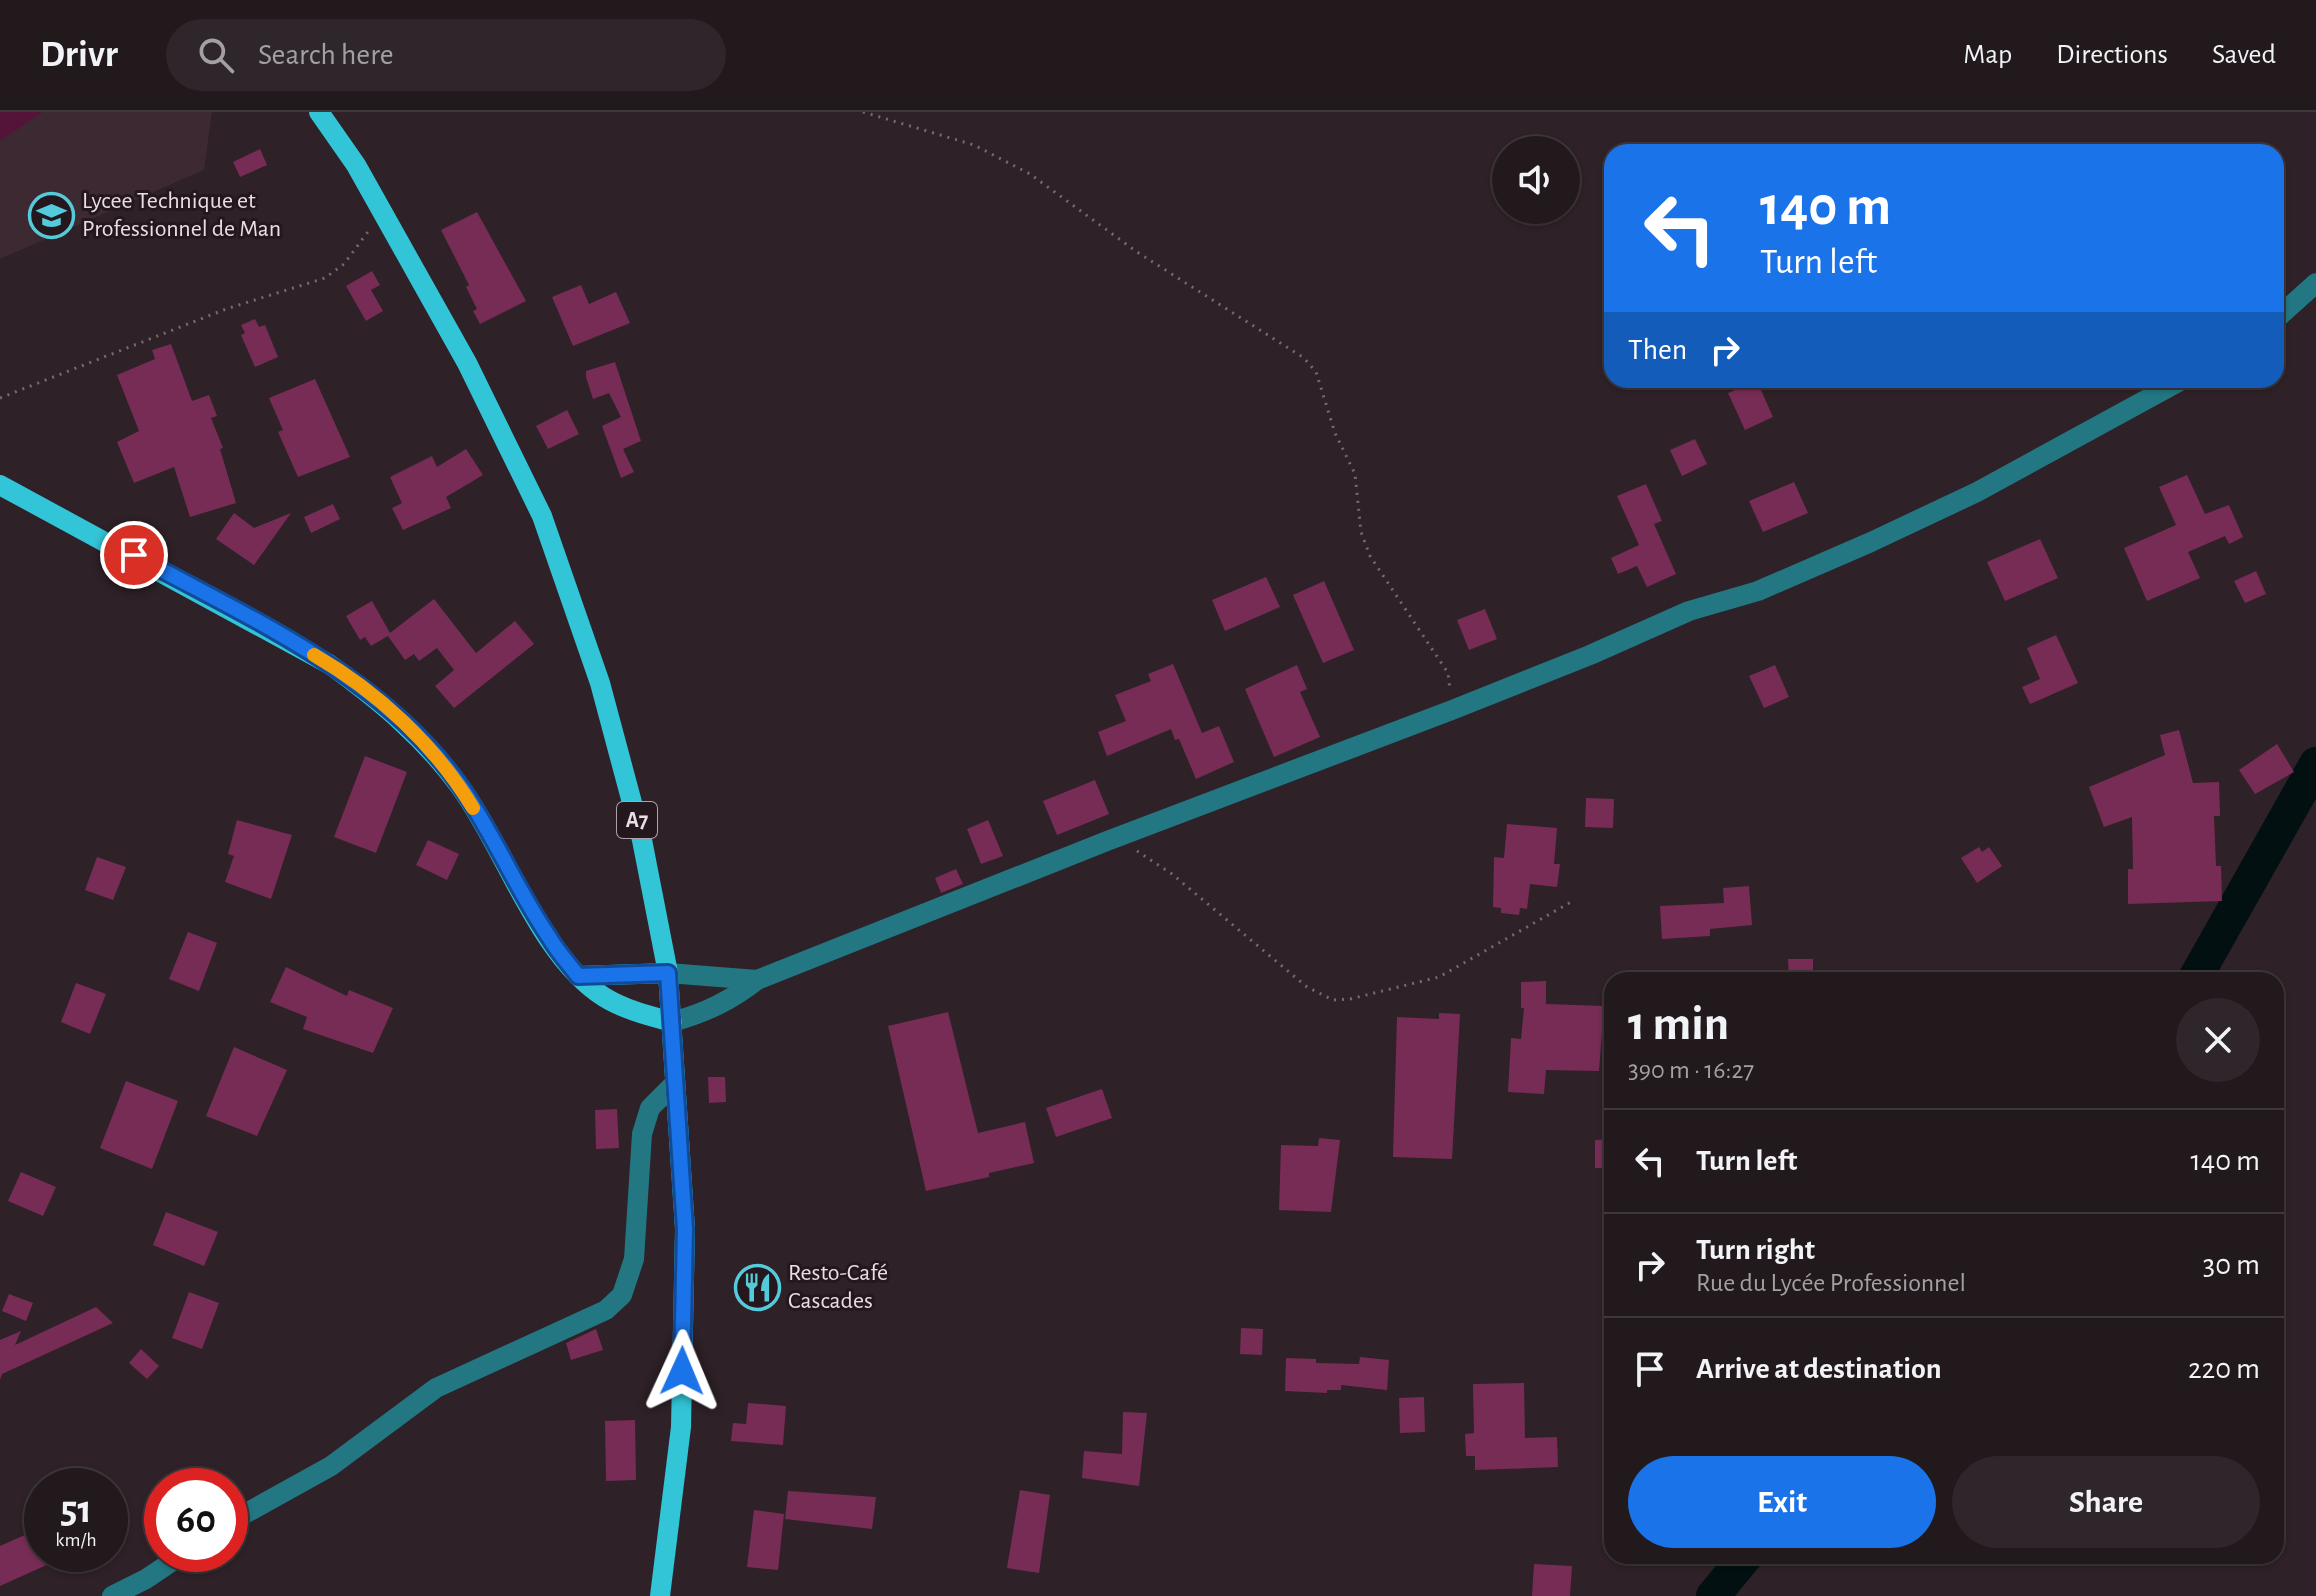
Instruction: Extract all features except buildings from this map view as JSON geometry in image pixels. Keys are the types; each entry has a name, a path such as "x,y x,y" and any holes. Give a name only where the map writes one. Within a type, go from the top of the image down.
{"main road":[{"name":"A7","path":"319,112 356,165 467,363 542,516 600,683 642,840 668,973 685,1229 681,1427 660,1596"},
{"path":"0,485 329,664 379,701 424,744 462,789 549,937 578,976 605,998 672,1022"},
{"path":"578,976 668,973"}],"street":[{"path":"2284,312 2316,283"},
{"path":"672,1022 703,1014 731,1000 757,980 1107,841 1452,710 1590,655 1689,611 1758,591 1977,492 2167,388"},
{"path":"668,973 757,980"},
{"path":"248,1512 331,1466 436,1388 606,1310 622,1295 634,1259 642,1134 650,1108 674,1084"},
{"path":"112,1596 156,1572"}],"path":[{"path":"863,112 974,145 1030,174 1137,252 1311,365 1335,433 1355,474 1361,532 1370,556 1448,673 1452,710"},
{"path":"0,398 226,309 325,278 344,264 382,213"},
{"path":"1107,841 1139,851 1172,874 1307,987 1333,1000 1350,999 1439,977 1571,902"}],"shaded area":[{"name":"Lycee Technique et Professionnel de Man","path":"0,112 212,112 204,170 0,259"},
{"path":"0,112 43,112 0,141"}],"waterway":[{"path":"2199,972 2316,764"},
{"path":"1713,1596 1739,1564"}],"slow traffic":[{"path":"314,655 379,701 424,744 462,789 473,808"}],"place":[{"name":"Lycee Technique et Professionnel de Man","path":"51,215"},
{"name":"Resto-Café Cascades","path":"757,1287"}],"route":[{"path":"134,555 329,664 379,701 424,744 462,789 549,937 578,976 668,973 685,1229 682,1371"}]}
